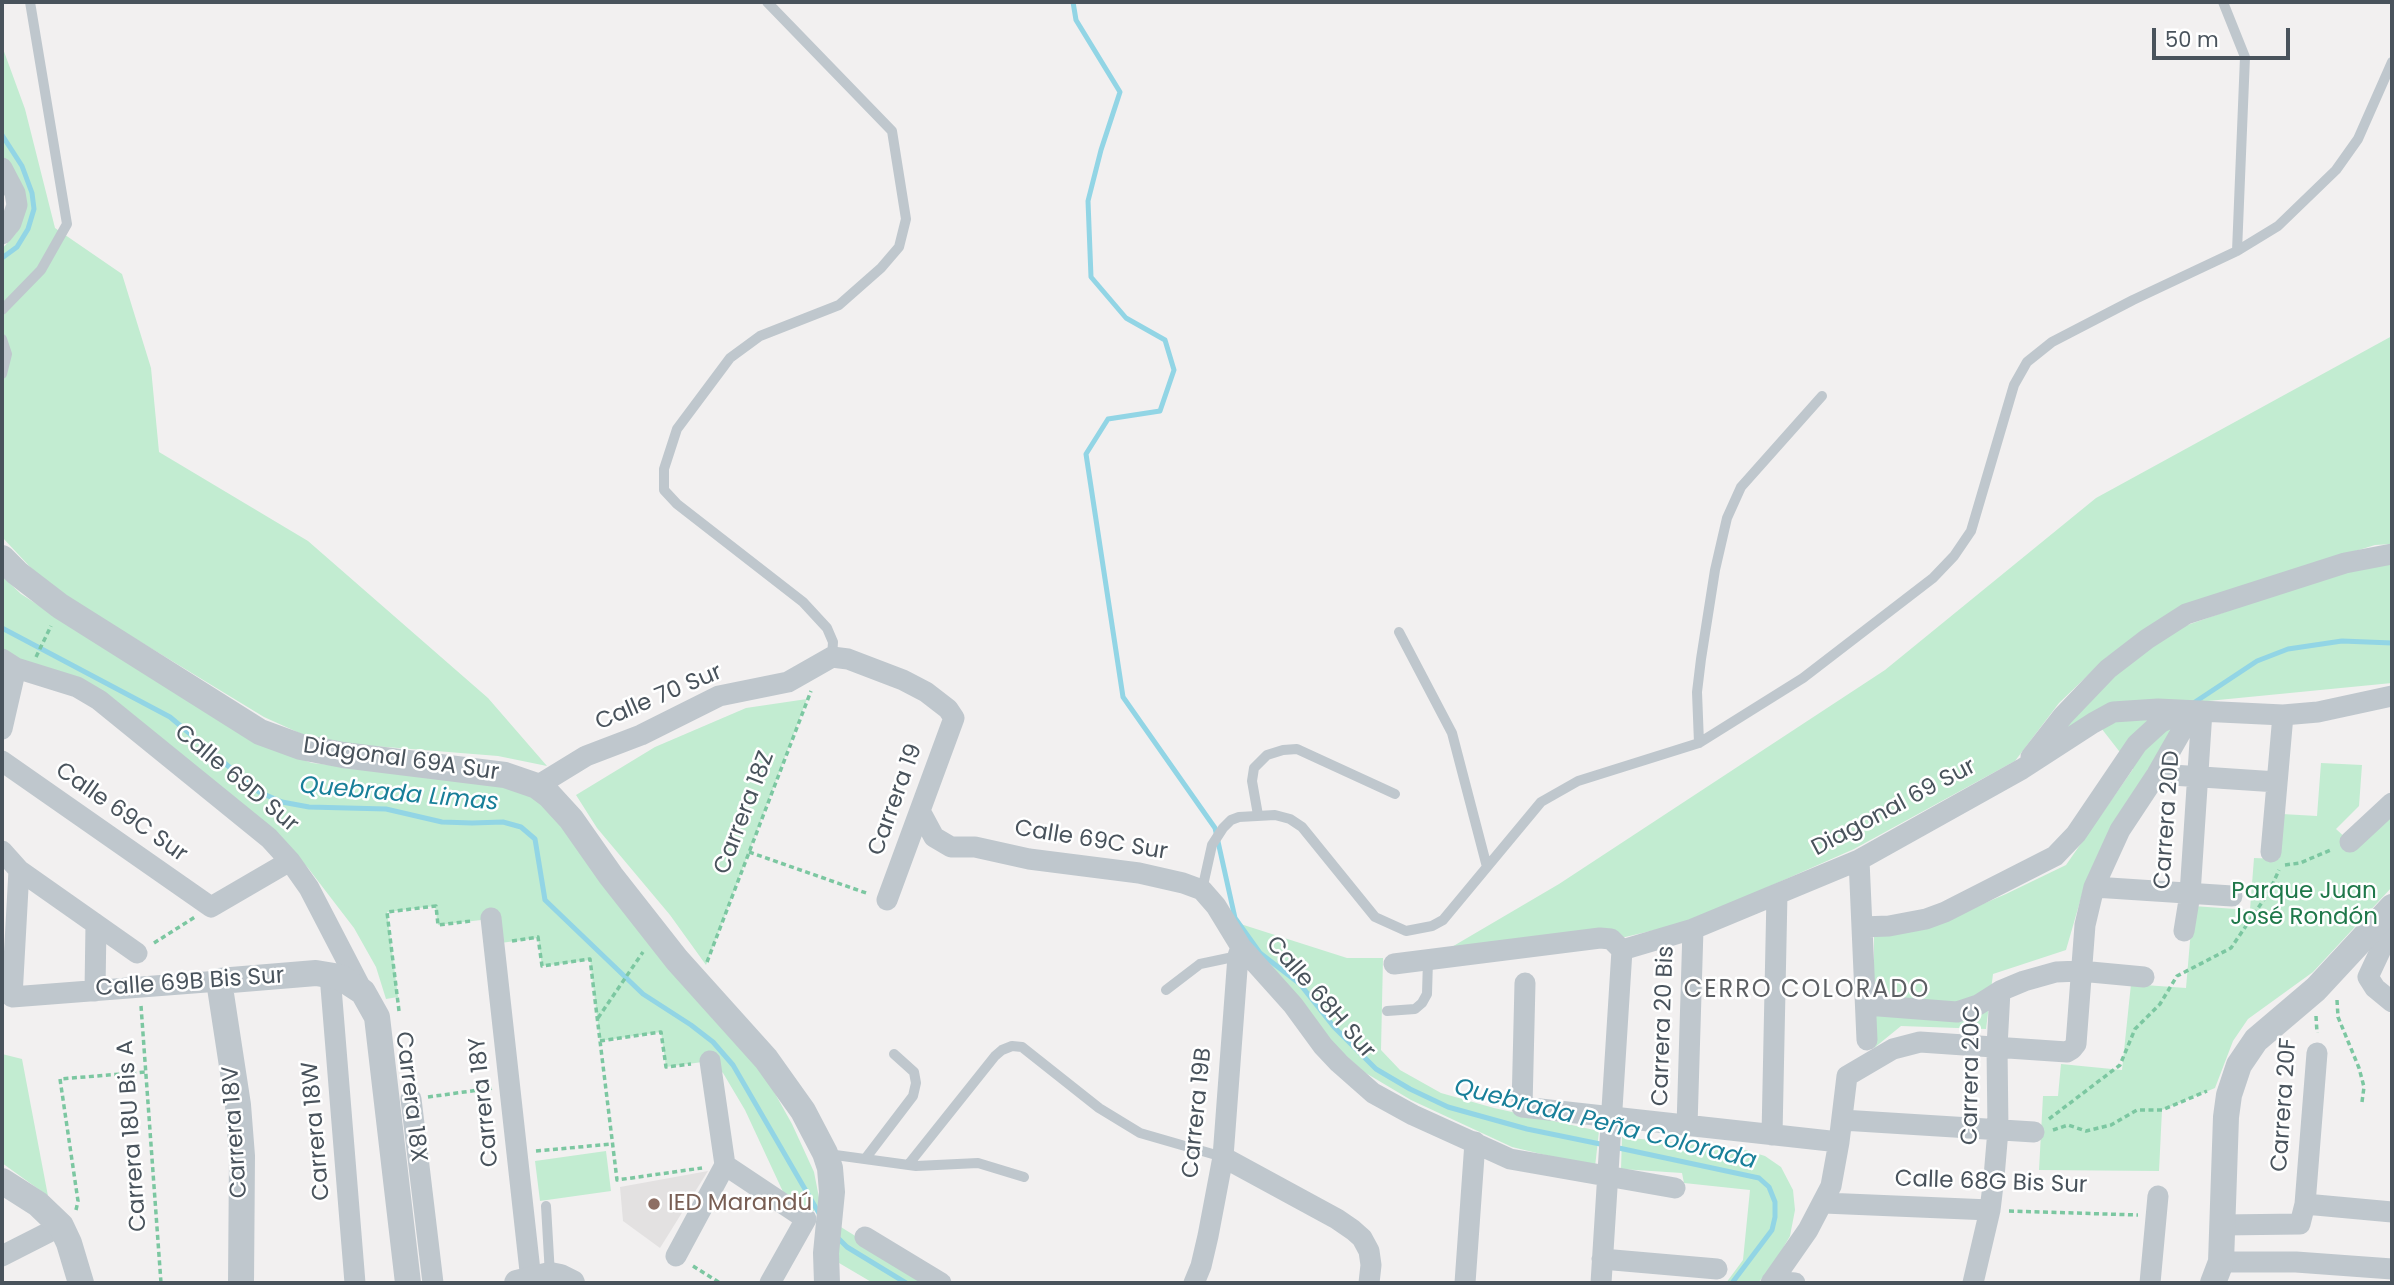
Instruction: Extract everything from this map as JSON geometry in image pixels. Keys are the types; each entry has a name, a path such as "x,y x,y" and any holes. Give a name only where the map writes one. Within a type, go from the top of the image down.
{"street":[{"path":"2,168 15,192 17,205 15,215 2,234"},
{"path":"2022,769 2063,716 2108,669 2186,614 2345,564 2392,554"},
{"name":"Diagonal 69A Sur","path":"2,558 60,606 260,732 327,752 484,770 537,786 560,804 611,876 677,960 775,1071 803,1111 825,1153 832,1192 826,1253 827,1283"},
{"name":"Carrera 19","path":"832,657 848,659 903,680 926,692 948,709 954,718 887,900"},
{"name":"Calle 70 Sur","path":"537,786 586,756 641,735 719,696 788,682 832,657"},
{"path":"2,729 18,662"},
{"name":"Calle 69D Sur","path":"18,662 99,699 269,838 309,888 363,992"},
{"name":"Diagonal 69 Sur","path":"1622,950 1693,929 1859,860 2022,769 2113,712 2147,709 2283,715 2318,712 2392,696"},
{"path":"1772,1282 1808,1230 1831,1186 1847,1076 1880,1055 1906,1045 1934,1042 2067,1052 2076,1044 2085,925 2094,887 2120,830 2157,774 2192,711"},
{"path":"1862,927 1912,923 1936,915 2055,856 2077,834 2137,744 2160,723 2192,711"},
{"name":"Carrera 20D","path":"2184,931 2190,894 2197,776 2192,711"},
{"path":"2271,852 2283,715"},
{"name":"Calle 69C Sur","path":"2,761 211,907"},
{"path":"2157,774 2277,782"},
{"path":"2350,842 2392,803"},
{"name":"Calle 69C Sur","path":"920,811 934,837 951,846 975,847 1029,859 1139,873 1202,890"},
{"path":"2,851 19,870 137,953"},
{"path":"1859,860 1867,1040"},
{"path":"211,907 290,861"},
{"name":"Calle 69B Bis Sur","path":"19,870 12,997 316,974 340,977 363,992"},
{"path":"2094,887 2232,896"},
{"path":"1202,890 1216,906 1240,951"},
{"path":"1772,1135 1777,894"},
{"path":"2390,909 2328,989 2273,1024 2247,1050 2233,1080 2226,1117 2222,1225 2217,1273 2296,1262 2392,1269"},
{"path":"2390,909 2390,930 2368,977 2375,988 2392,1002"},
{"name":"Carrera 18Y","path":"491,918 517,1153 542,1280"},
{"path":"95,990 96,924"},
{"name":"Carrera 20 Bis","path":"1687,1126 1693,929"},
{"path":"1394,964 1600,938 1611,939 1622,950 1601,1283"},
{"name":"Calle 68H Sur","path":"1240,951 1293,1005 1323,1046 1355,1079 1373,1093 1413,1115 1510,1159 1607,1167 1675,1188"},
{"name":"Carrera 19B","path":"1194,1283 1205,1246 1223,1157 1240,951"},
{"path":"1866,1005 1957,1012 1978,1005 2000,991 2024,981 2056,972 2080,971 2144,977"},
{"name":"Carrera 18W","path":"330,975 355,1283"},
{"name":"Carrera 18V","path":"219,981 238,1105 241,1143 241,1283"},
{"path":"1525,983 1522,1107 1610,1126 1687,1126 1839,1142"},
{"name":"Carrera 20C","path":"1973,1283 1990,1210 1998,1130 1997,1047 2000,991"},
{"name":"Carrera 18X","path":"363,992 377,1017 408,1283"},
{"name":"Carrera 20F","path":"2303,1214 2317,1053"},
{"path":"677,1256 725,1165 710,1060"},
{"name":"Carrera 18X","path":"411,1099 433,1283"},
{"path":"1842,1120 2034,1132"},
{"path":"1465,1283 1475,1142"},
{"path":"1223,1157 1337,1219 1362,1238 1369,1251 1369,1283"},
{"path":"725,1165 806,1219 773,1282"},
{"path":"2,1181 38,1204 65,1235 81,1283"},
{"name":"Calle 68G Bis Sur","path":"1824,1203 1990,1210"},
{"path":"2150,1283 2157,1206"},
{"path":"2222,1225 2303,1214 2392,1212"},
{"path":"2,1256 65,1235"},
{"path":"865,1237 941,1283"},
{"path":"1602,1259 1717,1269"},
{"path":"1772,1282 1795,1283"}],"lane":[{"path":"2,310 41,270 66,223 30,2"},
{"path":"767,2 892,131 906,219 899,247 881,268 839,305 760,336 730,358 677,429 664,469 664,490 677,505 803,602 827,628 833,642 832,657"},
{"path":"2222,2 2245,57 2237,251"},
{"path":"1202,890 1212,845 1223,828 1239,817 1275,815 1290,819 1302,827 1375,917 1406,931 1432,926 1443,920 1541,802 1578,782 1699,743 1803,678 1933,578 1954,556 1971,531 2014,385 2027,362 2052,342 2237,251 2278,226 2336,170 2358,139 2392,62"},
{"path":"2,339 7,354 2,374"},
{"path":"1699,743 1697,692 1715,570 1727,518 1741,487 1822,396"},
{"path":"1399,632 1452,733 1487,867"},
{"path":"1258,815 1252,781 1254,768 1267,755 1283,750 1297,749 1395,794"},
{"path":"1166,990 1200,964 1240,951"},
{"path":"1387,1011 1415,1009 1422,1003 1427,994 1428,960"},
{"path":"908,1166 995,1056 1012,1046 1023,1048 1099,1108 1140,1133 1223,1157"},
{"path":"865,1159 913,1096 916,1083 914,1072 894,1054"},
{"path":"825,1153 908,1166 978,1163 1024,1177"},
{"path":"542,1280 546,1206"}],"path":[{"path":"18,662 46,637"},
{"name":"Carrera 18Z","path":"699,985 813,688"},
{"path":"2034,1132 2120,1065 2135,1029 2160,1004 2177,976 2231,948 2269,892 2280,869 2350,842"},
{"path":"749,852 887,900"},
{"name":"Carrera 18X","path":"401,1022 387,912 436,906 438,925 491,918"},
{"path":"137,953 211,907"},
{"path":"493,944 538,937 542,966 590,960 617,1180 725,1165"},
{"path":"597,1020 632,968"},
{"name":"Carrera 18U Bis A","path":"140,987 161,1283"},
{"path":"2328,989 2337,1000 2339,1017 2359,1068 2364,1087 2362,1102"},
{"name":"Carrera 20F","path":"2317,1053 2328,989"},
{"path":"600,1041 661,1032 667,1067 710,1060"},
{"path":"65,1235 78,1201 60,1079 145,1072"},
{"path":"2034,1132 2051,1131 2068,1125 2085,1130 2111,1125 2137,1110 2162,1110 2233,1080"},
{"path":"411,1099 509,1086"},
{"path":"517,1153 613,1144"},
{"name":"Calle 68G Bis Sur","path":"1990,1210 2157,1206"},
{"path":"677,1256 720,1283"}],"shaded area":[{"name":"IED Marandú","path":"708,1171 660,1248 623,1221 620,1187"}],"green space":[{"path":"2,46 25,109 55,228 122,274 151,368 159,452 308,541 488,698 547,766 498,756 361,745 306,736 264,717 47,585 2,537 2,249 17,232 2,159"},
{"path":"2392,336 2392,544 2375,545 2268,578 2107,657 2059,703 2015,761 1854,849 1689,922 1621,938 1433,958 1559,884 1885,670 2096,498"},
{"path":"2392,554 2392,683 2208,701 2181,722 2083,891 2066,950 1993,974 1986,1029 1901,1026 1874,1048 1874,934 1938,923 2066,865 2133,769 2091,715 2038,748 2147,639"},
{"path":"2,576 21,594 176,693 281,752 312,763 515,785 548,807 768,1081 814,1172 820,1203 807,1219 791,1209 745,1110 723,1073 710,1061 666,1067 661,1032 600,1041 590,960 542,966 538,938 493,944 490,919 438,925 435,906 387,912 398,997 386,999 376,967 354,928 308,868 275,834 181,765 9,653 2,674"},
{"path":"807,699 706,965 670,915 597,828 576,795 655,747 746,708"},
{"name":"Parque Juan José Rondón","path":"2321,763 2362,765 2359,806 2336,829 2350,842 2392,804 2392,887 2313,972 2248,1019 2233,1041 2215,1088 2162,1110 2159,1171 2039,1170 2043,1096 2058,1096 2061,1064 2122,1070 2131,984 2186,988 2193,906 2250,910 2254,858 2279,859 2282,814 2317,816"},
{"path":"1228,920 1347,958 1383,958 1381,1050 1400,1070 1441,1093 1494,1108 1599,1131 1595,1167 1512,1147 1411,1100 1364,1072 1320,1032"},
{"path":"2,1054 22,1059 48,1196 2,1163"},
{"path":"1622,1137 1745,1150 1765,1156 1781,1167 1793,1190 1795,1210 1790,1236 1775,1262 1758,1283 1726,1283 1743,1260 1750,1190 1684,1183 1682,1173 1621,1169"},
{"path":"606,1151 611,1191 540,1201 535,1161"},
{"path":"836,1224 931,1283 873,1283 834,1260"}],"waterway":[{"name":"Quebrada Peña Colorada","path":"1073,2 1076,20 1120,92 1088,201 1091,277 1126,318 1165,340 1174,370 1160,411 1108,419 1086,454 1123,697 1215,828 1235,918 1260,953 1300,984 1334,1027 1376,1069 1448,1107 1527,1129 1605,1145"},
{"name":"Quebrada Limas","path":"2,135 22,166 32,193 34,209 28,229 17,247 2,258"},
{"name":"Quebrada Limas","path":"2,628 170,717 259,792 282,802 309,807 386,809 442,822 503,822 521,827 535,839 545,900 643,994 713,1042 733,1065 820,1215"},
{"path":"2192,704 2257,661 2288,649 2342,641 2392,643"},
{"name":"Quebrada Peña Colorada","path":"1614,1147 1759,1178 1769,1187 1775,1202 1772,1230 1732,1283"},
{"name":"Quebrada Limas","path":"836,1236 847,1247 906,1283"}],"place":[{"name":"IED Marandú","path":"654,1204"}],"district":[{"name":"CERRO COLORADO","path":"1807,991"}]}
